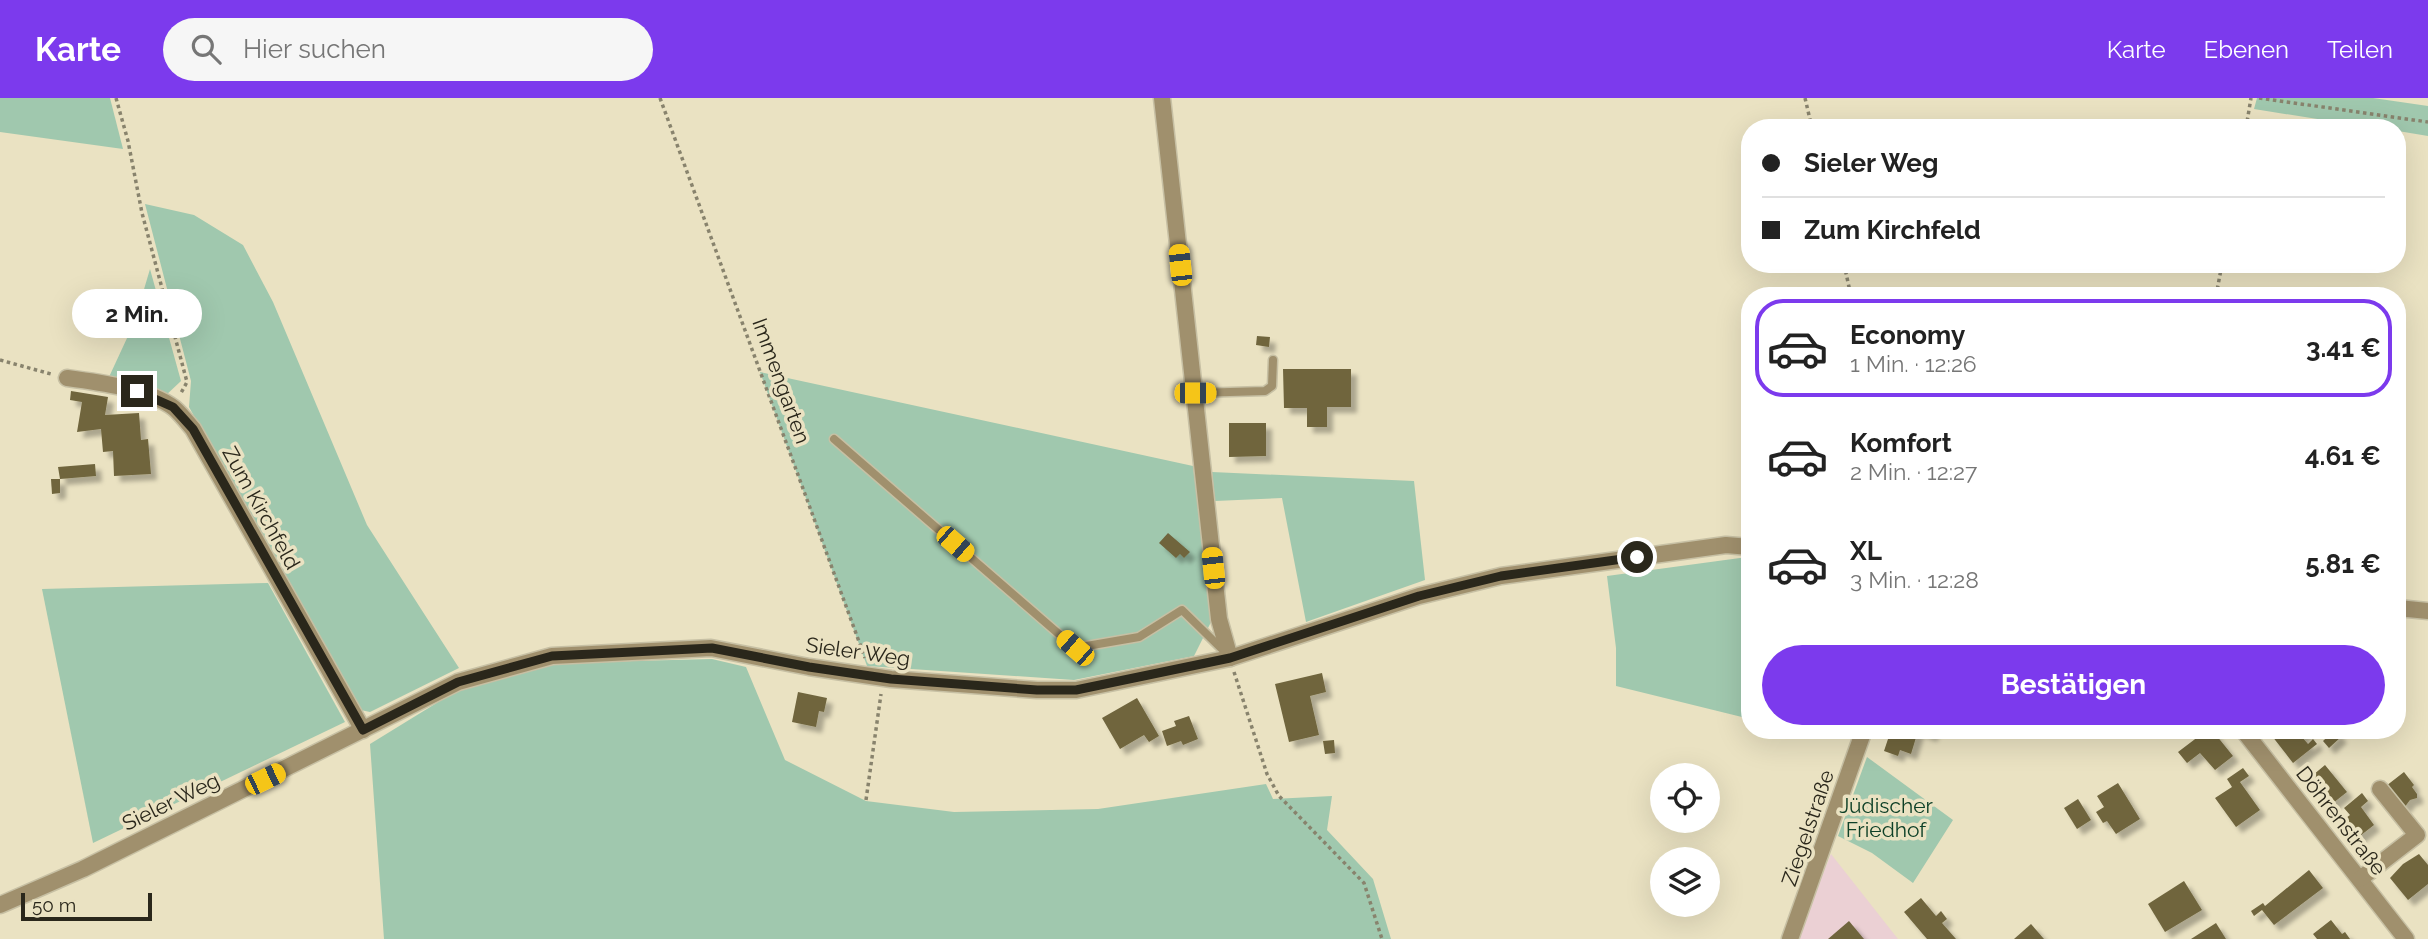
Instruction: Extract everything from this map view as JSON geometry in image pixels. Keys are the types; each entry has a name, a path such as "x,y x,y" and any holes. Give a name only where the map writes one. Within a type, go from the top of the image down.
{"street":[{"path":"1162,98 1219,619 1230,658"},
{"name":"Zum Kirchfeld","path":"67,378 107,383 137,391 173,407 193,429 363,730"},
{"name":"Sieler Weg","path":"0,905 83,869 458,682 552,656 712,648 877,677 1037,690 1076,690 1230,658 1419,596 1501,576 1726,545 1741,546"},
{"path":"2406,609 2428,611"},
{"name":"Ziegelstraße","path":"1790,939 1861,739"},
{"name":"Döhrenstraße","path":"2250,739 2406,939"},
{"path":"2360,879 2417,835 2380,789"}],"lane":[{"path":"1195,393 1265,391 1272,386 1273,360"},
{"path":"834,439 1075,648 1139,637 1182,610 1230,658"}],"path":[{"path":"116,98 128,141 142,213 187,382 173,407"},
{"name":"Immengarten","path":"660,98 877,677"},
{"path":"1805,98 1810,119"},
{"path":"2248,119 2251,98"},
{"path":"2259,98 2428,122"},
{"path":"0,360 67,378"},
{"path":"1230,658 1267,774 1279,796 1364,883 1382,939"},
{"path":"866,800 877,677"}],"shaded area":[{"path":"1831,854 1898,939 1796,939"}],"green space":[{"path":"0,98 110,98 123,149 0,132"},
{"path":"2257,98 2373,98 2428,106 2428,136 2406,132 2406,119 2317,119 2254,109"},
{"path":"145,204 194,215 243,245 273,302 367,525 459,668 370,712 356,709 189,407 191,381"},
{"path":"150,269 181,381 164,397 109,377 134,323"},
{"path":"760,372 1193,466 1212,620 1194,656 1074,680 867,666"},
{"path":"1212,472 1414,481 1425,580 1306,622 1282,498 1215,501"},
{"path":"1741,558 1741,717 1616,686 1616,648 1607,576"},
{"path":"268,583 345,722 93,843 42,589"},
{"path":"712,659 746,667 785,760 866,801 954,812 1098,809 1266,784 1273,799 1332,796 1327,830 1373,879 1391,939 384,939 370,744 461,688 554,663"},
{"name":"Jüdischer Friedhof","path":"1867,757 1953,820 1913,883 1872,853 1838,836"}],"building":[{"path":"1257,336 1270,337 1269,347 1256,345"},
{"path":"1283,369 1351,369 1351,407 1327,407 1327,427 1307,427 1307,408 1284,408"},
{"path":"71,391 108,397 105,415 139,413 141,440 148,439 151,474 114,476 113,451 103,452 101,429 77,432 82,402 70,400"},
{"path":"1229,423 1266,423 1266,456 1229,457"},
{"path":"95,464 96,476 60,479 58,467"},
{"path":"51,479 60,479 60,493 52,494"},
{"path":"1168,533 1190,552 1184,558 1180,554 1176,558 1159,543"},
{"path":"1322,673 1326,692 1310,696 1319,735 1289,742 1275,684"},
{"path":"798,692 827,698 824,712 819,711 816,727 792,722"},
{"path":"1137,698 1159,736 1149,742 1144,735 1120,749 1102,718"},
{"path":"1189,716 1198,739 1183,745 1181,741 1167,746 1162,731 1176,726 1174,721"},
{"path":"1888,739 1916,739 1911,754 1900,750 1898,756 1884,751"},
{"path":"2195,739 2219,739 2233,756 2215,770 2200,753 2187,763 2178,752"},
{"path":"2274,739 2304,739 2308,744 2313,739 2317,744 2293,763"},
{"path":"2325,739 2339,739 2329,748 2323,741"},
{"path":"1334,740 1335,753 1325,754 1323,741"},
{"path":"2325,765 2347,792 2328,807 2319,796 2316,799 2312,794 2320,783 2313,775"},
{"path":"2243,768 2249,776 2240,782 2260,810 2236,827 2215,798 2232,787 2227,779"},
{"path":"2404,772 2414,785 2412,787 2417,798 2410,800 2404,808 2386,786"},
{"path":"2118,783 2140,819 2116,834 2107,821 2103,823 2096,812 2104,807 2097,796"},
{"path":"2362,793 2368,801 2361,807 2374,825 2356,839 2342,821 2350,815 2344,808"},
{"path":"2078,799 2091,820 2077,829 2064,808"},
{"path":"2419,854 2428,865 2428,884 2408,900 2390,878 2403,864"},
{"path":"2309,870 2323,888 2274,925 2262,910 2254,916 2251,911 2263,903 2265,906"},
{"path":"2184,881 2202,910 2165,932 2148,904"},
{"path":"1921,898 1936,916 1941,911 1947,919 1942,923 1956,939 1927,939 1904,912"},
{"path":"2331,920 2342,934 2345,932 2350,939 2317,939 2313,934"},
{"path":"1849,921 1864,939 1828,939"},
{"path":"2216,923 2226,939 2191,939"},
{"path":"2031,924 2044,939 2014,939"}],"route":[{"path":"137,391 173,407 193,429 363,730 458,682 552,656 712,648 809,667 891,679 1037,690 1076,690 1230,658 1419,596 1501,576 1637,557"}]}
